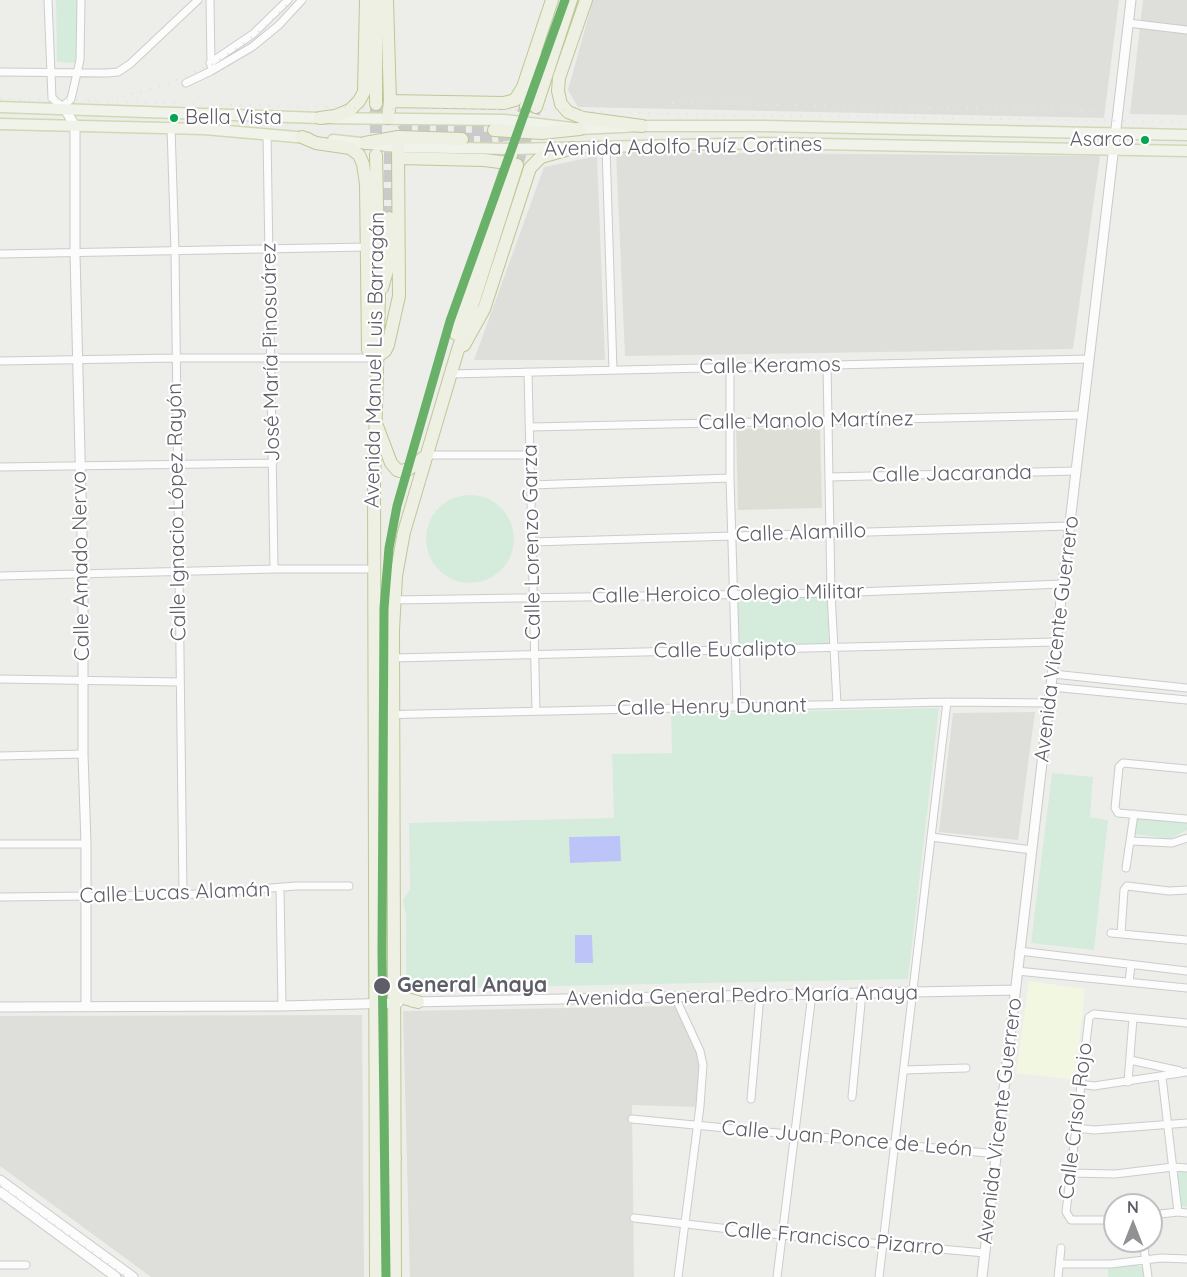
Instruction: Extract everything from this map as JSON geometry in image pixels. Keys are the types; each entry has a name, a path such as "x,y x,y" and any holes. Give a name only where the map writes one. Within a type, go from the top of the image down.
{"highway":[{"path":"320,118 335,116 350,110 359,102 364,92 366,0"},
{"path":"376,0 376,104"},
{"path":"387,0 390,101 388,118"},
{"path":"390,101 504,103 515,100 523,87 552,0"},
{"path":"531,106 542,61 554,49 571,0"},
{"path":"586,0 559,78 558,91 561,104 568,112 583,118 642,126"},
{"path":"494,130 542,133 580,129"},
{"path":"302,137 350,148 359,155 365,172 368,350 377,357 386,351 399,296 398,152 512,164"},
{"path":"364,143 398,137 462,139"},
{"path":"456,356 484,309 533,163 541,157 573,148"},
{"path":"395,1277 393,600 404,532 456,356 457,328 463,301 512,164 513,149"},
{"name":"Avenida Manuel Luis Barragán","path":"376,155 379,295 374,568 374,1004 377,1205"},
{"path":"379,295 388,267 389,219"},
{"path":"375,419 391,463 397,470 409,469 427,455"},
{"path":"393,978 395,987 401,996 418,1002"},
{"path":"376,1277 377,1205 387,1170 395,1158"},
{"path":"377,1205 395,1248"}],"main road":[{"name":"Avenida Adolfo Ruíz Cortines","path":"0,107 64,107 320,118 505,120 580,129 642,126 775,126 1187,135"},
{"name":"Avenida Adolfo Ruíz Cortines","path":"0,124 204,129 364,143 398,152 764,143 1187,151"}],"street":[{"path":"48,0 52,98 64,107 75,126"},
{"path":"64,107 71,99 81,54 81,0"},
{"path":"0,72 112,73 124,69 198,0"},
{"path":"210,0 211,71"},
{"path":"210,63 253,34 288,0"},
{"path":"186,83 236,58 263,39 302,0"},
{"name":"Avenida Vicente Guerrero","path":"982,1277 1131,0"},
{"path":"1128,23 1187,30"},
{"name":"Calle Amado Nervo","path":"75,126 75,254 83,574 86,1006"},
{"name":"Calle Ignacio López Rayón","path":"171,128 175,251 183,895"},
{"name":"José María Pinosuárez","path":"267,135 274,569"},
{"path":"606,147 613,370"},
{"path":"0,254 366,247"},
{"path":"0,361 377,357"},
{"name":"Calle Keramos","path":"451,374 1089,359"},
{"path":"826,365 831,593 837,704"},
{"path":"730,367 730,478 737,707"},
{"name":"Calle Lorenzo Garza","path":"528,372 536,711"},
{"name":"Calle Manolo Martínez","path":"530,427 1082,415"},
{"path":"427,455 530,455"},
{"path":"0,467 273,463"},
{"name":"Calle Jacaranda","path":"829,477 1076,471"},
{"path":"531,485 730,478"},
{"name":"Calle Alamillo","path":"532,542 1070,525"},
{"path":"0,576 374,568"},
{"name":"Calle Heroico Colegio Militar","path":"393,600 831,593 1063,584"},
{"name":"Calle Eucalipto","path":"393,658 1056,642"},
{"path":"1053,674 1187,688"},
{"path":"0,679 179,682"},
{"path":"1051,687 1187,700"},
{"path":"879,1277 947,702"},
{"name":"Calle Henry Dunant","path":"374,715 947,702 1050,703"},
{"path":"0,756 83,754"},
{"path":"1187,769 1127,763 1121,765 1115,809 1118,813 1187,819"},
{"path":"1126,868 1134,814"},
{"path":"931,837 1032,850"},
{"path":"1131,842 1166,843 1187,838"},
{"path":"0,844 86,844"},
{"name":"Calle Lucas Alamán","path":"0,897 183,895 349,886"},
{"path":"1121,934 1124,890 1127,886 1169,891 1187,890"},
{"path":"280,888 282,1006"},
{"path":"1111,933 1187,940"},
{"path":"1020,951 1187,971"},
{"path":"1129,982 1131,965"},
{"path":"1017,971 1187,988"},
{"name":"Avenida General Pedro María Anaya","path":"0,1006 282,1006 1015,990"},
{"path":"852,1097 862,993"},
{"path":"777,1277 812,994"},
{"path":"751,1099 760,995"},
{"path":"675,997 702,1056 702,1085 678,1277"},
{"name":"Calle Crisol Rojo","path":"1103,1220 1071,1220 1066,1212 1088,1020 1092,1014 1133,1018"},
{"path":"1128,1082 1133,1018 1187,1023"},
{"path":"1130,1060 1186,1072"},
{"path":"904,1070 966,1068"},
{"path":"1080,1084 1094,1086 1186,1072"},
{"path":"1162,1077 1178,1212"},
{"name":"Calle Juan Ponce de León","path":"632,1119 997,1154"},
{"path":"1076,1128 1094,1130 1187,1123"},
{"path":"1070,1173 1115,1174 1173,1167 1187,1168"},
{"path":"0,1180 133,1277"},
{"path":"0,1192 116,1277"},
{"path":"1163,1214 1187,1213"},
{"name":"Calle Francisco Pizarro","path":"634,1218 782,1235 985,1253"},
{"path":"1058,1277 1061,1248"},
{"path":"1145,1253 1148,1277"},
{"path":"1060,1264 1111,1264 1187,1259"},
{"path":"0,1265 26,1264"}],"shaded area":[{"path":"56,0 77,0 77,63 57,62"},
{"path":"593,0 1119,0 1104,118 578,107 568,90"},
{"path":"1143,0 1187,0 1187,115 1130,114"},
{"path":"616,152 1100,156 1073,349 625,356"},
{"path":"597,156 605,360 474,360 544,167"},
{"path":"820,427 822,508 738,510 736,429"},
{"path":"470,495 487,498 501,508 511,522 514,539 511,556 501,570 487,580 470,583 453,580 439,570 429,556 426,539 429,522 439,508 453,498"},
{"path":"827,595 829,645 737,647 737,596"},
{"path":"939,708 908,979 406,989 406,915 403,900 410,889 409,823 614,818 612,754 672,753 671,714"},
{"path":"1035,712 1018,840 939,832 953,713"},
{"path":"1052,773 1093,777 1090,817 1108,820 1094,950 1031,943"},
{"path":"1137,817 1187,822 1187,830 1170,839 1135,834"},
{"path":"1029,981 1085,989 1075,1080 1016,1073"},
{"path":"675,1006 701,1057 698,1107 632,1105 634,1277 410,1277 403,1011"},
{"path":"362,1015 364,1277 151,1277 0,1166 0,1016"},
{"path":"1181,1171 1187,1172 1187,1207 1181,1206 1180,1203 1176,1175"},
{"path":"1138,1265 1143,1268 1144,1277 1108,1277 1108,1268"}],"water":[{"path":"620,836 621,861 570,863 569,837"},
{"path":"575,935 592,935 593,963 575,963"}],"tunnel":[{"path":"376,104 376,151"},
{"path":"462,139 507,135 518,124 526,106"},
{"path":"517,165 536,107"},
{"path":"389,218 390,153 396,134 404,130 494,130"}],"railway":[{"path":"122,96 159,87 213,64 247,41 291,0"},
{"path":"0,99 96,100"},
{"path":"88,101 389,109 566,110 671,114 1187,122"},
{"path":"672,103 1096,111"},
{"path":"0,1185 127,1277"}],"transit line":[{"path":"386,1277 382,952 384,608 389,548 397,506 450,321 565,0"}],"place":[{"name":"Bella Vista","path":"174,118"},
{"name":"Asarco","path":"1145,140"},
{"name":"General Anaya","path":"382,986"}]}
